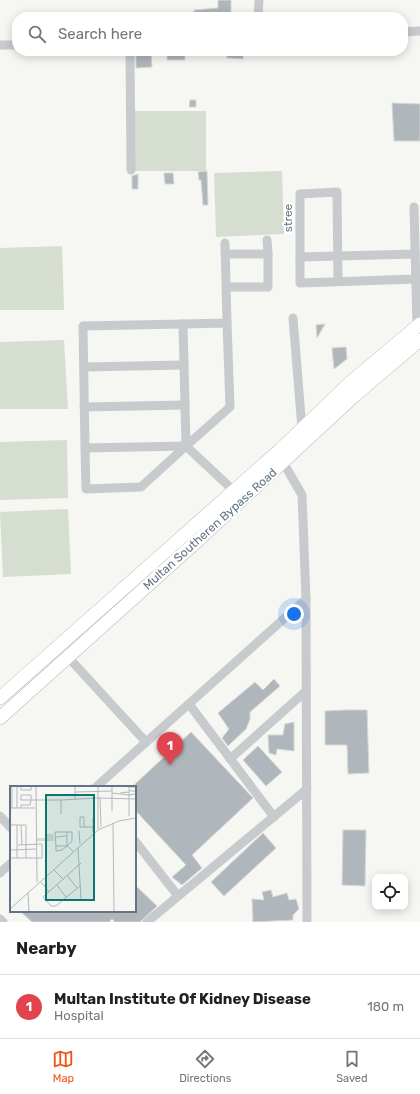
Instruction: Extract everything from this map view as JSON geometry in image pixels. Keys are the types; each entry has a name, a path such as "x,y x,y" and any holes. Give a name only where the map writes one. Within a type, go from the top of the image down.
{"highway":[{"name":"Multan Southeren Bypass Road","path":"0,698 234,491 352,381 419,325"},
{"name":"Multan Southeren Bypass Road","path":"0,718 355,395 420,340"}],"street":[{"path":"258,12 259,0"},
{"path":"408,32 420,31"},
{"path":"0,45 12,45"},
{"path":"130,56 131,170"},
{"name":"stree","path":"338,281 337,192 300,194 300,283 416,279"},
{"path":"414,207 419,325"},
{"path":"227,287 268,287 267,240"},
{"path":"225,243 230,407 141,487 86,489 83,326 227,323"},
{"path":"225,254 268,254"},
{"path":"300,257 415,254"},
{"path":"293,318 302,429"},
{"path":"183,324 186,446"},
{"path":"84,368 184,364"},
{"path":"84,407 185,405"},
{"path":"85,448 186,446 234,491"},
{"path":"283,462 302,494 306,599 307,920"},
{"path":"97,786 306,599"},
{"path":"68,657 146,742"},
{"path":"230,759 306,691"},
{"path":"189,704 274,817"},
{"path":"147,922 307,789"},
{"path":"0,816 10,827"},
{"path":"136,841 178,896"},
{"path":"0,873 10,864"},
{"path":"0,919 3,922"}],"shaded area":[{"path":"133,111 206,111 206,171 133,171"},
{"path":"282,171 284,234 216,237 214,173"},
{"path":"62,246 64,310 0,310 0,248"},
{"path":"64,340 68,409 0,409 0,342"},
{"path":"67,440 68,498 0,500 0,442"},
{"path":"68,509 71,574 3,577 0,512"}],"building":[{"path":"218,0 231,0 231,12 194,12 194,10 218,8"},
{"path":"136,56 151,56 152,67 136,68"},
{"path":"167,56 185,56 185,60 167,60"},
{"path":"227,56 243,56 243,59 227,58"},
{"path":"190,100 196,100 196,107 189,107"},
{"path":"392,103 420,104 420,141 394,141"},
{"path":"207,171 208,205 203,205 201,180 199,180 198,172"},
{"path":"164,173 173,173 174,184 165,184"},
{"path":"138,174 138,189 132,189 132,176"},
{"path":"325,324 317,338 316,325"},
{"path":"346,347 347,359 334,369 332,348"},
{"path":"274,679 280,686 250,712 250,719 246,729 228,746 222,738 229,729 218,713 255,682 263,690"},
{"path":"367,710 369,773 348,774 347,745 325,745 325,711"},
{"path":"294,722 294,751 277,749 276,755 269,753 268,735 283,735 285,724"},
{"path":"191,732 253,798 192,855 202,868 182,885 172,877 186,865 136,811 135,784"},
{"path":"258,746 282,772 266,786 243,760"},
{"path":"343,830 366,830 365,886 342,885"},
{"path":"263,833 276,848 224,896 211,882"},
{"path":"136,886 157,906 140,922 115,922 112,919 109,922 32,922 21,912 136,912"},
{"path":"271,890 273,897 287,893 289,900 296,899 299,909 293,915 293,920 253,922 252,899 264,900 262,892"}],"place":[{"name":"Multan Institute Of Kidney Disease","path":"170,765"}]}
